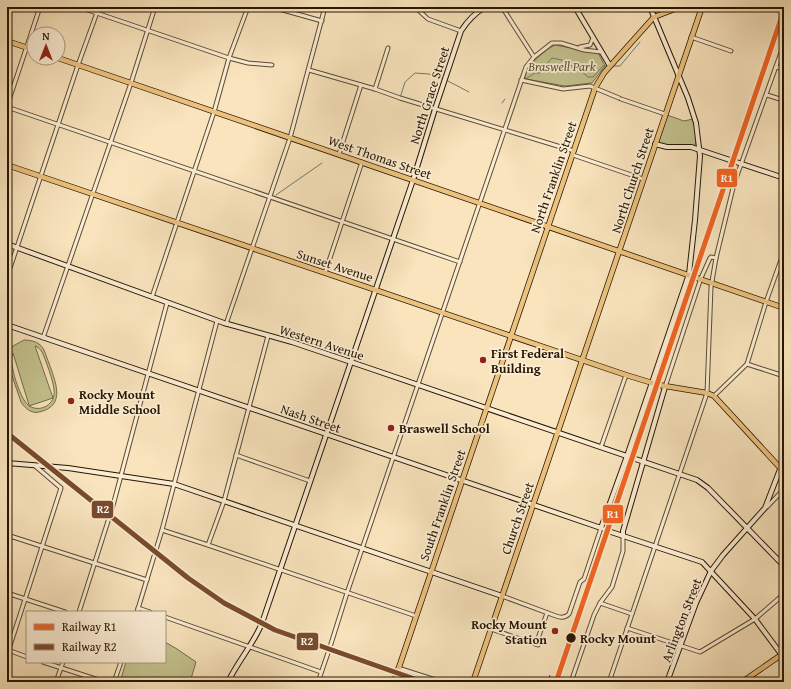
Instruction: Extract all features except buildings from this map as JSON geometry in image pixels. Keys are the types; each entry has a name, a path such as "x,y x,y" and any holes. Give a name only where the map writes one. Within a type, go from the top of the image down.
{"main road":[{"path":"654,17 680,7"},
{"path":"693,32 699,7"},
{"name":"North Church Street","path":"582,360 620,252 643,179 702,7"},
{"name":"North Franklin Street","path":"511,336 598,81 654,17"},
{"path":"7,41 26,47"},
{"name":"West Thomas Street","path":"66,61 620,252 701,278 784,308"},
{"name":"Sunset Avenue","path":"7,165 626,375 654,384 707,392"},
{"name":"South Franklin Street","path":"394,682 511,336"},
{"name":"Church Street","path":"473,682 582,360"},
{"path":"707,392 714,396 782,471"},
{"path":"742,682 783,656"}],"street":[{"path":"34,26 40,7"},
{"path":"79,7 229,58 272,65"},
{"path":"7,277 99,7"},
{"path":"43,338 156,7"},
{"path":"152,297 214,112 229,58 248,7"},
{"path":"272,7 322,21"},
{"path":"226,324 290,138 325,7"},
{"path":"415,7 428,19 461,30"},
{"name":"North Grace Street","path":"228,682 250,647 262,623 413,180 461,30 476,13 485,7"},
{"path":"502,7 534,57"},
{"path":"575,7 610,66"},
{"path":"7,474 9,464 34,465 71,468 174,484 502,596 547,613 563,618 569,614 580,582 584,579 601,528 654,384 689,274 696,220 700,150 694,114 650,7"},
{"path":"691,37 731,51"},
{"path":"577,48 589,46 593,38"},
{"path":"330,647 347,592 526,67 534,57 552,43 561,43 577,48 601,52"},
{"path":"609,682 707,392 711,282 716,258 730,199 784,44"},
{"path":"375,89 388,48"},
{"path":"26,50 7,106 460,262"},
{"path":"776,67 784,69"},
{"path":"309,70 505,130 643,179"},
{"path":"521,80 563,89 590,86 665,114"},
{"path":"339,154 361,85"},
{"path":"767,95 784,100"},
{"path":"655,144 666,148 687,147 700,150 784,178"},
{"path":"325,273 362,162"},
{"path":"714,396 747,364 766,302 783,257 784,242"},
{"name":"Western Avenue","path":"7,244 226,324 351,362 602,447 703,483 784,566"},
{"path":"571,682 594,616 600,603 612,587 624,551 624,536 622,531 665,386 701,278 710,258 716,258"},
{"path":"111,513 167,303"},
{"path":"137,611 162,530 217,320"},
{"name":"Nash Street","path":"7,325 608,530"},
{"path":"208,545 224,501 268,336"},
{"path":"747,364 784,376"},
{"path":"602,447 626,375"},
{"path":"236,455 310,481"},
{"name":"Arlington Street","path":"668,682 696,603 711,571 723,555 765,508 782,471 784,459"},
{"path":"7,655 61,488 34,465"},
{"path":"765,508 784,489"},
{"path":"78,611 109,518"},
{"path":"162,530 416,616"},
{"path":"608,530 702,562 755,619 783,656 784,663"},
{"path":"7,536 147,580"},
{"path":"7,593 62,611"},
{"path":"627,628 700,652 755,619 784,594"},
{"path":"600,603 632,614"},
{"path":"138,608 147,611"},
{"path":"491,629 537,644 547,613"},
{"path":"166,617 321,672"},
{"path":"8,650 26,657"},
{"path":"318,682 328,653"},
{"path":"46,663 105,682"},
{"path":"56,682 63,663"},
{"path":"114,682 121,663"},
{"path":"398,668 442,682"}],"green space":[{"name":"Braswell Park","path":"555,45 598,53 605,66 592,83 565,86 526,79 524,75 533,62 546,50"},
{"path":"667,115 684,121 693,119 697,140 695,145 660,144 659,140"},
{"path":"24,340 28,340 34,341 44,350 54,377 57,392 56,399 48,409 33,412 26,408 21,402 7,361 7,351 8,354 13,346","holes":["35,346 42,352 54,387 53,399 43,408 34,408 29,406 53,398","13,353 29,405 18,388 13,372"]},
{"path":"166,643 196,662 190,682 120,682 126,663 166,663"}],"waterway":[{"path":"612,66 620,66 640,42"},
{"path":"527,78 535,73 540,73 552,58 562,60 569,66 576,66 588,77 593,77 603,66 607,66"},
{"path":"400,98 405,82 415,73 429,74 443,79"},
{"path":"446,80 469,92"},
{"path":"502,103 505,99"},
{"path":"276,195 322,163"}],"railway":[{"path":"7,433 188,578 224,603 275,630 423,682"},
{"path":"548,682 550,675"}],"rail line":[{"name":"R1","path":"556,682 784,10"},
{"name":"R2","path":"7,433 188,578 224,603 275,630 423,682"}],"place":[{"name":"First Federal Building","path":"483,360"},
{"name":"Rocky Mount Middle School","path":"71,401"},
{"name":"Braswell School","path":"391,428"},
{"name":"Rocky Mount Station","path":"555,631"},
{"name":"Rocky Mount","path":"571,638"}]}
